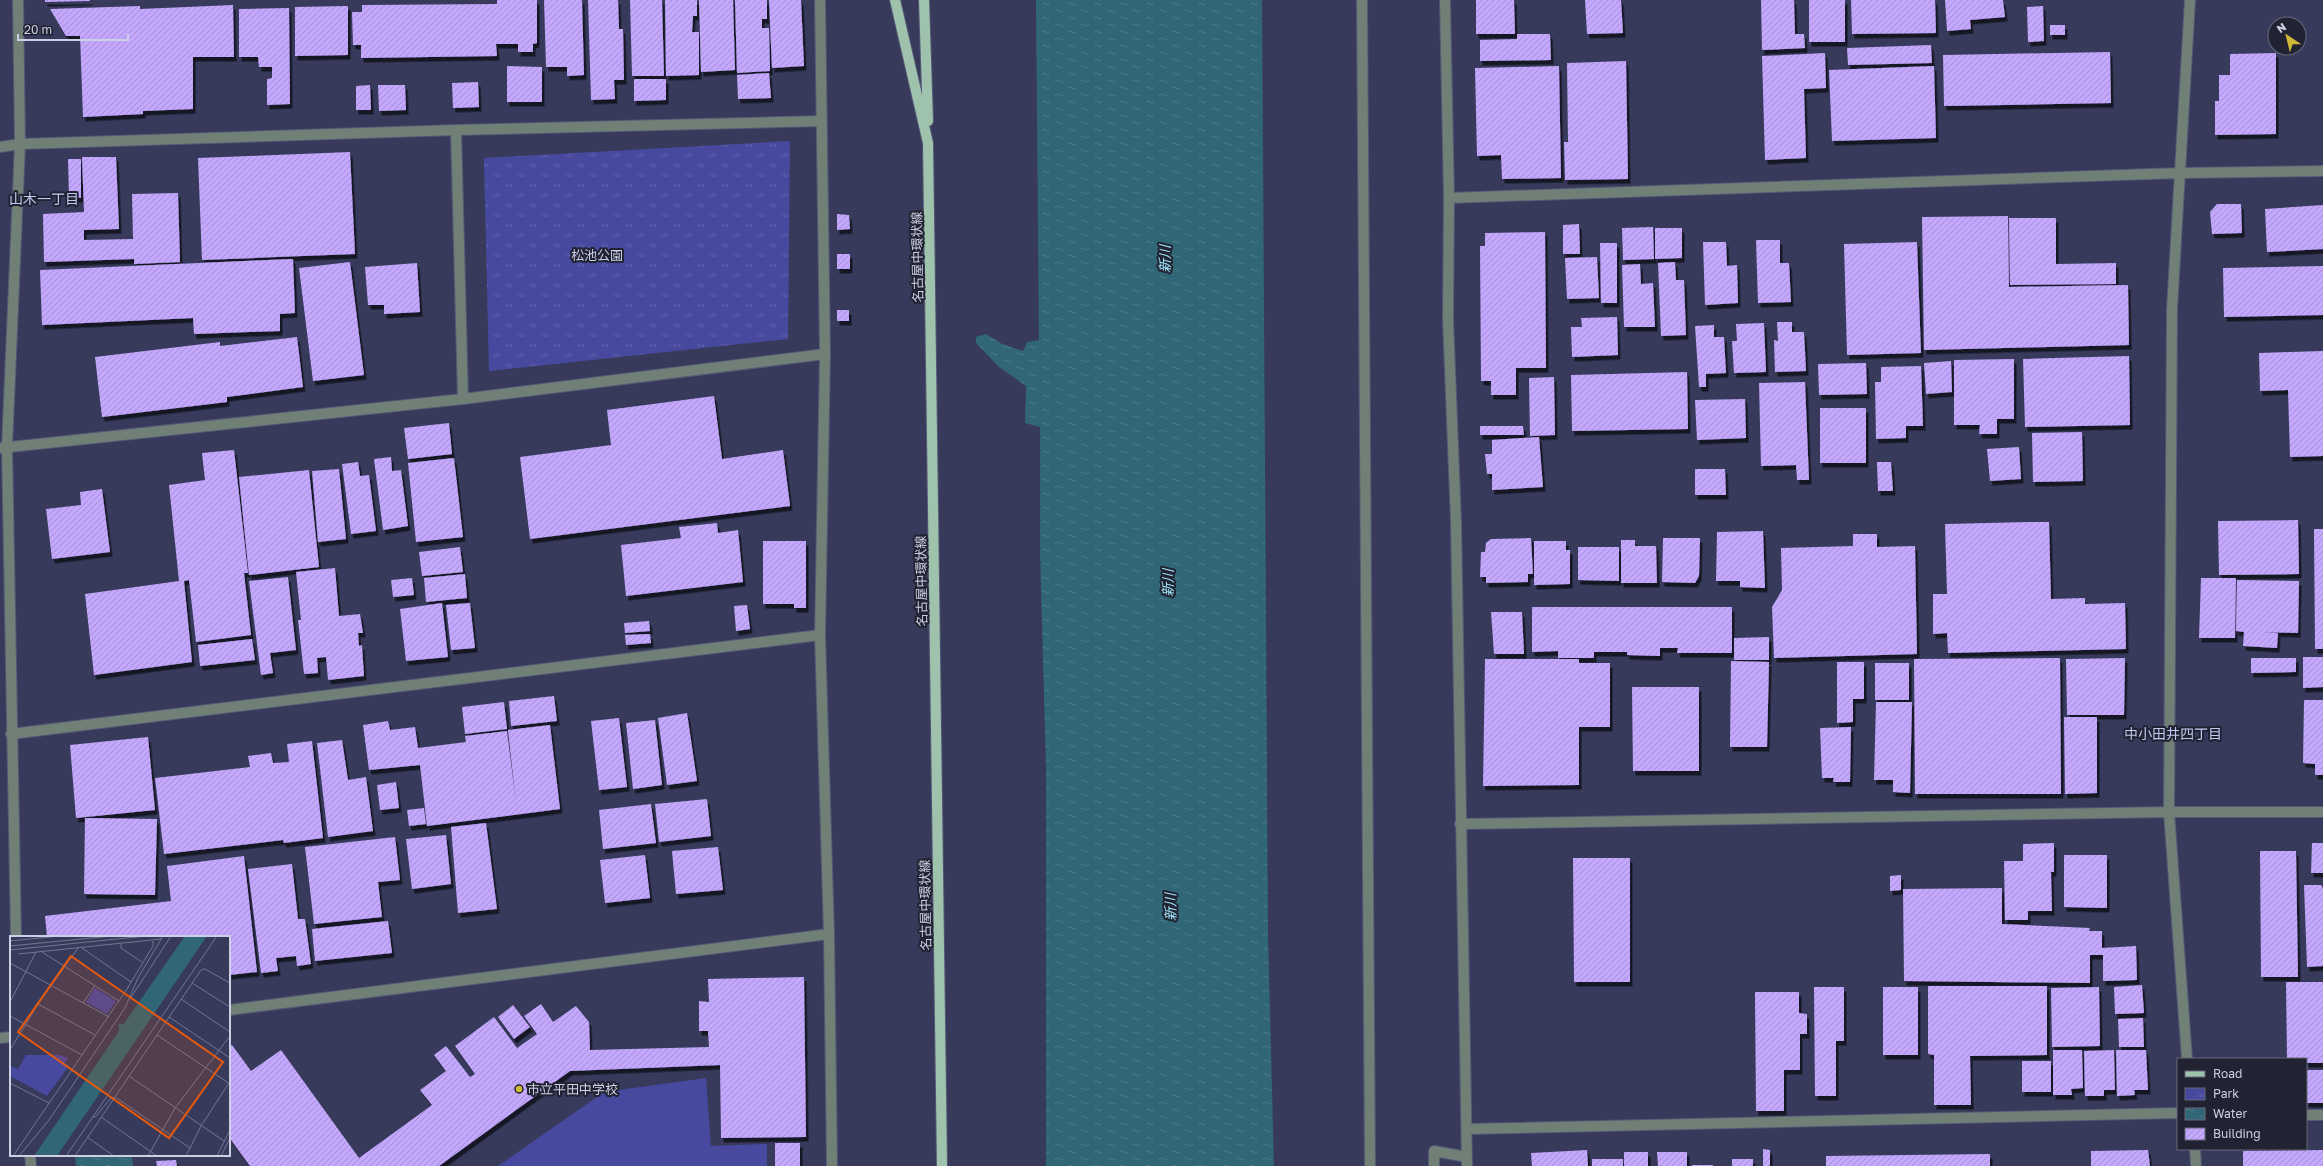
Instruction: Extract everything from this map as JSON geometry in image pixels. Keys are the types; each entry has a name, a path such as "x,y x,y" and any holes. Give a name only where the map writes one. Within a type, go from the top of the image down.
{"main road":[{"name":"名古屋中環状線","path":"895,0 928,143 942,1166"},
{"path":"924,0 928,143"}],"street":[{"path":"16,936 4,448 20,144 18,0"},
{"path":"820,0 826,354 820,635 829,934 832,1166"},
{"path":"1362,0 1370,1166"},
{"path":"1434,1166 1434,1151 1467,1161 1456,522 1448,319 1449,198 1445,0"},
{"path":"2187,1058 2169,812 2172,308 2190,0"},
{"path":"0,147 20,144 456,130 821,121"},
{"path":"456,130 463,399"},
{"path":"1449,198 2181,173 2323,171"},
{"path":"4,448 463,399 826,354"},
{"path":"11,734 820,635"},
{"path":"1460,824 2169,812 2323,812"},
{"path":"230,1010 829,934"},
{"path":"0,1038 10,1037"},
{"path":"1467,1129 2177,1113"},
{"path":"2307,1115 2323,1115"},
{"path":"2195,1150 2196,1166"},
{"path":"30,1156 31,1166"}],"green space":[{"name":"松池公園","path":"790,141 788,339 489,371 484,158"},
{"path":"706,1078 711,1146 767,1144 767,1166 498,1166 604,1092"}],"water":[{"name":"新川","path":"1036,0 1262,0 1268,936 1274,1166 1046,1166 1046,768 1040,552 1040,427 1025,423 1026,386 999,367 976,343 976,337 986,334 1002,344 1023,351 1027,342 1039,340"},
{"path":"75,1156 132,1156 133,1166 76,1166"}],"building":[{"path":"45,0 90,0 90,1 45,2"},
{"path":"497,0 537,0 537,43 533,44 533,52 518,52 518,44 496,44 497,56 361,58 361,45 353,45 352,12 362,12 362,5 497,4"},
{"path":"544,0 582,0 584,75 567,76 567,67 546,67"},
{"path":"588,0 618,0 619,29 623,29 624,80 614,80 615,99 591,100"},
{"path":"630,0 662,0 664,76 632,76"},
{"path":"665,0 697,0 697,16 693,16 692,32 699,32 699,75 666,76"},
{"path":"699,0 733,0 735,70 701,72"},
{"path":"735,0 767,0 767,19 762,19 762,28 769,28 770,71 737,73"},
{"path":"769,0 801,0 804,66 772,68"},
{"path":"1476,0 1514,0 1515,34 1476,34"},
{"path":"1585,0 1621,0 1623,33 1587,34"},
{"path":"1761,0 1794,0 1795,34 1804,34 1805,48 1762,50"},
{"path":"1809,0 1845,0 1845,42 1809,42"},
{"path":"1851,0 1935,0 1936,33 1852,34"},
{"path":"1945,0 2003,0 2005,17 1970,20 1971,29 1947,31"},
{"path":"233,5 234,57 193,57 193,109 143,111 143,114 83,117 80,36 66,36 50,9 140,6 140,9"},
{"path":"348,6 348,55 295,56 295,7"},
{"path":"2043,6 2044,41 2028,42 2027,7"},
{"path":"289,8 290,104 267,105 267,79 272,78 272,67 259,67 258,57 239,57 239,9"},
{"path":"2050,25 2065,25 2065,35 2050,35"},
{"path":"1517,34 1550,34 1551,60 1480,61 1480,40 1517,39"},
{"path":"1931,45 1932,63 1848,65 1847,48"},
{"path":"2110,52 2111,103 1944,106 1943,55"},
{"path":"1825,53 1826,88 1804,89 1806,158 1765,160 1762,56"},
{"path":"2267,53 2267,56 2276,56 2276,134 2215,135 2215,101 2219,101 2219,75 2230,75 2230,54"},
{"path":"1626,61 1628,179 1565,180 1564,142 1568,142 1567,63"},
{"path":"507,66 542,67 542,102 507,102"},
{"path":"1559,66 1561,178 1502,179 1501,155 1477,156 1475,68"},
{"path":"1934,66 1936,138 1832,141 1829,70"},
{"path":"769,73 771,98 738,99 737,75"},
{"path":"634,79 666,79 666,100 634,101"},
{"path":"478,82 479,107 453,108 452,83"},
{"path":"370,85 371,110 356,110 356,86"},
{"path":"378,85 405,85 406,110 379,111"},
{"path":"350,152 355,254 202,260 198,158"},
{"path":"82,157 116,157 119,229 84,230 84,240 133,239 132,194 178,193 180,262 134,264 134,259 44,262 43,214 84,212"},
{"path":"68,159 81,159 81,198 69,198"},
{"path":"2217,204 2241,204 2242,233 2212,234 2210,212"},
{"path":"2323,205 2323,249 2267,252 2265,209"},
{"path":"837,214 849,215 850,229 837,230"},
{"path":"2008,216 2009,287 2128,285 2129,345 1924,350 1922,217"},
{"path":"2009,218 2056,218 2056,264 2116,263 2116,284 2010,285"},
{"path":"1579,224 1580,254 1563,254 1563,225"},
{"path":"1653,227 1654,259 1623,260 1622,228"},
{"path":"1655,228 1682,228 1682,258 1655,259"},
{"path":"1545,232 1546,368 1516,368 1516,395 1491,395 1491,381 1481,381 1480,246 1485,246 1485,233"},
{"path":"1756,240 1780,240 1780,263 1789,263 1791,302 1758,303"},
{"path":"1703,242 1726,242 1727,266 1737,265 1738,303 1705,305"},
{"path":"1917,242 1921,353 1847,355 1844,244"},
{"path":"1600,243 1617,243 1617,303 1601,303"},
{"path":"837,254 850,254 850,269 837,269"},
{"path":"1597,257 1599,298 1567,299 1565,258"},
{"path":"293,259 295,313 280,314 280,331 194,334 193,318 42,325 40,270"},
{"path":"350,262 364,375 313,381 299,268"},
{"path":"1675,262 1676,280 1684,280 1686,335 1661,336 1658,263"},
{"path":"417,263 420,312 384,314 384,305 368,305 365,267"},
{"path":"1640,264 1641,284 1653,283 1655,327 1624,327 1622,265"},
{"path":"2323,266 2323,315 2224,317 2223,268"},
{"path":"837,310 849,310 849,321 837,321"},
{"path":"1617,317 1618,355 1572,357 1571,327 1582,327 1581,318"},
{"path":"1777,322 1792,322 1792,332 1804,332 1806,371 1775,372 1774,340 1778,341"},
{"path":"1764,323 1766,372 1734,373 1732,341 1737,341 1736,324"},
{"path":"1714,325 1714,337 1724,337 1726,373 1706,374 1706,387 1699,387 1695,326"},
{"path":"297,337 303,387 227,397 227,402 102,417 95,357 220,342 220,346"},
{"path":"2323,351 2323,456 2290,457 2288,390 2260,391 2259,353"},
{"path":"2129,356 2130,425 2025,427 2023,359"},
{"path":"2014,359 2014,419 1997,419 1997,434 1979,434 1980,425 1954,425 1954,360"},
{"path":"1951,361 1952,392 1926,394 1924,363"},
{"path":"1866,363 1867,394 1819,395 1818,364"},
{"path":"1921,366 1923,426 1906,426 1906,438 1876,439 1875,382 1881,382 1881,367"},
{"path":"1687,372 1688,429 1572,431 1571,375"},
{"path":"1554,377 1555,435 1530,436 1529,378"},
{"path":"1805,382 1809,480 1797,480 1796,465 1761,466 1759,383"},
{"path":"714,396 722,459 783,450 790,506 530,539 520,457 611,445 607,410"},
{"path":"1745,399 1746,438 1697,440 1695,400"},
{"path":"1820,408 1866,408 1866,463 1820,463"},
{"path":"449,423 452,454 408,459 404,428"},
{"path":"1480,426 1523,426 1524,435 1480,435"},
{"path":"2082,432 2083,481 2033,482 2032,433"},
{"path":"1539,437 1543,487 1492,490 1492,474 1487,474 1485,454 1492,454 1492,440"},
{"path":"2019,447 2021,479 1990,481 1987,449"},
{"path":"234,450 248,573 244,573 251,635 196,642 189,580 184,581 192,662 94,675 85,594 179,581 169,485 205,480 202,453"},
{"path":"391,457 392,471 401,470 408,526 383,530 374,459"},
{"path":"454,458 463,537 416,542 408,463"},
{"path":"358,462 360,476 369,475 376,531 351,534 342,464"},
{"path":"1877,462 1891,462 1893,491 1878,491"},
{"path":"339,469 346,539 318,542 312,471"},
{"path":"1695,469 1725,469 1726,495 1695,495"},
{"path":"309,470 319,567 249,575 239,477"},
{"path":"102,489 110,552 52,559 46,509 81,505 80,492"},
{"path":"2298,520 2299,574 2219,575 2218,521"},
{"path":"2049,522 2051,599 2085,598 2085,604 2125,603 2126,649 1948,653 1947,633 1933,634 1933,594 1947,594 1945,524"},
{"path":"717,523 718,533 738,530 743,582 626,596 621,545 681,538 679,527"},
{"path":"2314,529 2323,529 2323,649 2315,649"},
{"path":"1763,531 1765,588 1740,587 1740,581 1716,581 1717,532"},
{"path":"1853,534 1877,534 1877,547 1915,546 1917,654 1774,658 1772,607 1782,590 1781,548 1853,546"},
{"path":"1531,538 1533,574 1528,574 1528,582 1486,583 1486,577 1480,577 1481,552 1485,552 1486,543 1491,539"},
{"path":"1663,538 1700,538 1699,576 1695,583 1662,582"},
{"path":"1621,540 1635,540 1635,546 1656,546 1657,583 1621,583"},
{"path":"763,541 806,541 806,608 794,608 794,604 763,604"},
{"path":"1534,541 1566,541 1566,550 1570,550 1570,584 1534,585"},
{"path":"460,547 463,572 422,576 419,552"},
{"path":"1578,547 1619,547 1619,581 1578,580"},
{"path":"335,568 339,616 360,614 363,633 358,633 359,646 362,645 364,676 328,680 326,657 317,658 318,673 304,674 298,620 301,620 296,572"},
{"path":"465,574 467,598 426,602 424,578"},
{"path":"288,577 296,650 270,653 273,673 261,675 249,581"},
{"path":"412,578 414,595 393,597 391,580"},
{"path":"2201,578 2236,578 2235,638 2199,638"},
{"path":"2237,580 2299,581 2298,633 2263,632 2278,633 2277,648 2243,646 2244,632 2236,631"},
{"path":"442,603 448,657 406,661 400,609"},
{"path":"470,603 475,648 451,650 446,605"},
{"path":"747,605 750,629 736,631 734,606"},
{"path":"1532,607 1732,607 1732,653 1677,653 1678,648 1660,648 1660,656 1627,655 1627,652 1594,652 1594,658 1558,658 1558,651 1532,652"},
{"path":"1491,612 1522,612 1524,654 1494,654"},
{"path":"649,621 650,631 625,633 624,623"},
{"path":"650,634 651,643 626,645 625,635"},
{"path":"1769,637 1769,660 1734,660 1734,638"},
{"path":"252,639 255,660 200,666 198,645"},
{"path":"2303,657 2323,657 2323,687 2303,688"},
{"path":"2060,658 2061,794 1915,794 1914,659"},
{"path":"2125,658 2124,715 2067,715 2066,659"},
{"path":"2251,658 2296,658 2296,672 2251,673"},
{"path":"1485,659 1579,659 1579,663 1610,663 1610,727 1579,727 1579,785 1483,786"},
{"path":"1731,661 1769,662 1767,747 1730,747"},
{"path":"1837,662 1864,662 1864,699 1853,699 1853,722 1837,723"},
{"path":"1875,663 1909,663 1909,700 1875,700"},
{"path":"1632,687 1699,687 1699,771 1633,771"},
{"path":"554,696 557,721 511,726 509,701"},
{"path":"2304,700 2323,700 2323,775 2315,775 2315,764 2303,763"},
{"path":"504,702 507,729 465,734 462,707"},
{"path":"1876,702 1912,702 1910,793 1893,792 1893,780 1874,780"},
{"path":"687,713 697,781 667,785 658,718"},
{"path":"2064,717 2097,717 2097,793 2065,794"},
{"path":"619,718 627,787 599,790 591,721"},
{"path":"655,720 662,785 633,789 626,723"},
{"path":"388,721 390,730 415,727 418,748 466,742 465,736 507,731 516,803 508,730 550,725 560,809 427,826 420,765 369,770 363,725"},
{"path":"1851,727 1850,782 1833,782 1834,778 1822,778 1820,728"},
{"path":"148,737 155,810 76,818 70,745"},
{"path":"342,740 348,780 366,777 373,831 328,837 317,743"},
{"path":"312,741 323,838 284,843 283,840 164,854 155,778 250,767 248,756 271,753 273,763 289,762 287,744"},
{"path":"396,782 399,808 380,810 377,785"},
{"path":"707,799 711,836 659,842 655,804"},
{"path":"651,804 656,843 603,849 599,810"},
{"path":"424,808 426,824 409,826 407,810"},
{"path":"85,818 157,819 155,895 84,894"},
{"path":"486,823 497,909 458,913 451,827"},
{"path":"446,835 451,884 412,889 406,839"},
{"path":"395,837 400,880 378,882 382,917 314,924 305,847"},
{"path":"2054,843 2054,872 2051,872 2052,911 2028,911 2028,920 2005,920 2004,861 2023,861 2023,844"},
{"path":"2312,843 2323,843 2323,873 2311,873"},
{"path":"718,847 723,890 676,894 672,851"},
{"path":"2260,851 2296,851 2298,977 2261,977"},
{"path":"645,855 650,898 605,903 600,860"},
{"path":"2064,855 2107,855 2107,908 2064,907"},
{"path":"244,856 257,972 230,975 230,936 47,936 45,916 171,901 167,866"},
{"path":"1573,858 1630,858 1630,982 1574,982"},
{"path":"292,864 298,919 305,919 311,964 297,966 296,956 276,958 278,971 261,973 248,869"},
{"path":"1901,875 1901,890 1890,891 1890,876"},
{"path":"2304,885 2321,885 2323,888 2323,966 2307,967"},
{"path":"2002,888 2002,924 2090,928 2089,931 2102,931 2102,948 2136,946 2137,980 2103,981 2103,955 2090,955 2090,983 1904,981 1903,889"},
{"path":"388,921 392,953 315,961 312,929"},
{"path":"804,977 806,1137 721,1138 720,1065 570,1071 439,1166 250,1166 230,1138 230,1046 232,1045 251,1071 281,1050 359,1158 432,1105 420,1090 446,1071 434,1055 446,1046 470,1077 475,1074 455,1046 494,1017 517,1048 537,1034 524,1016 541,1004 553,1022 576,1006 589,1022 590,1050 709,1047 708,1031 699,1031 699,1001 709,1002 708,979"},
{"path":"2286,982 2323,982 2323,1063 2307,1063 2307,1058 2287,1058"},
{"path":"2142,985 2144,1013 2115,1014 2114,987"},
{"path":"1928,986 2047,986 2047,1055 1970,1056 1971,1105 1934,1105 1934,1055 1928,1054"},
{"path":"1814,987 1844,987 1844,1041 1836,1041 1836,1096 1815,1096"},
{"path":"1883,987 1918,987 1918,1055 1883,1055"},
{"path":"2099,987 2100,1046 2052,1047 2051,988"},
{"path":"1755,992 1799,992 1799,1013 1807,1014 1807,1034 1800,1034 1800,1070 1784,1070 1784,1111 1756,1111"},
{"path":"513,1005 530,1027 514,1039 498,1017"},
{"path":"2143,1018 2144,1047 2119,1047 2118,1019"},
{"path":"2053,1050 2082,1050 2083,1088 2071,1089 2072,1095 2053,1095"},
{"path":"2114,1050 2115,1090 2104,1090 2104,1096 2085,1096 2084,1051"},
{"path":"2116,1050 2146,1050 2148,1090 2134,1090 2135,1095 2117,1096"},
{"path":"2022,1061 2051,1061 2051,1092 2022,1092"},
{"path":"2307,1070 2323,1070 2323,1103 2307,1103"},
{"path":"775,1143 800,1143 800,1166 775,1166"},
{"path":"1763,1149 1770,1150 1770,1166 1763,1166"},
{"path":"1587,1150 1588,1166 1532,1166 1531,1153"},
{"path":"2148,1150 2150,1166 2091,1166 2091,1151"},
{"path":"2323,1150 2323,1166 2243,1166 2243,1151"},
{"path":"1624,1152 1648,1152 1648,1166 1624,1166"},
{"path":"1657,1152 1687,1152 1687,1166 1658,1166"},
{"path":"1990,1154 1990,1166 1826,1166 1826,1156"},
{"path":"1592,1159 1623,1159 1623,1166 1592,1166"},
{"path":"1732,1159 1753,1159 1753,1166 1732,1166"},
{"path":"176,1160 177,1166 157,1166 156,1161"},
{"path":"1713,1165 1713,1166 1692,1166"}],"place":[{"name":"市立平田中学校","path":"519,1089"}],"district":[{"name":"山木一丁目","path":"44,198"},
{"name":"中小田井四丁目","path":"2173,733"}]}
